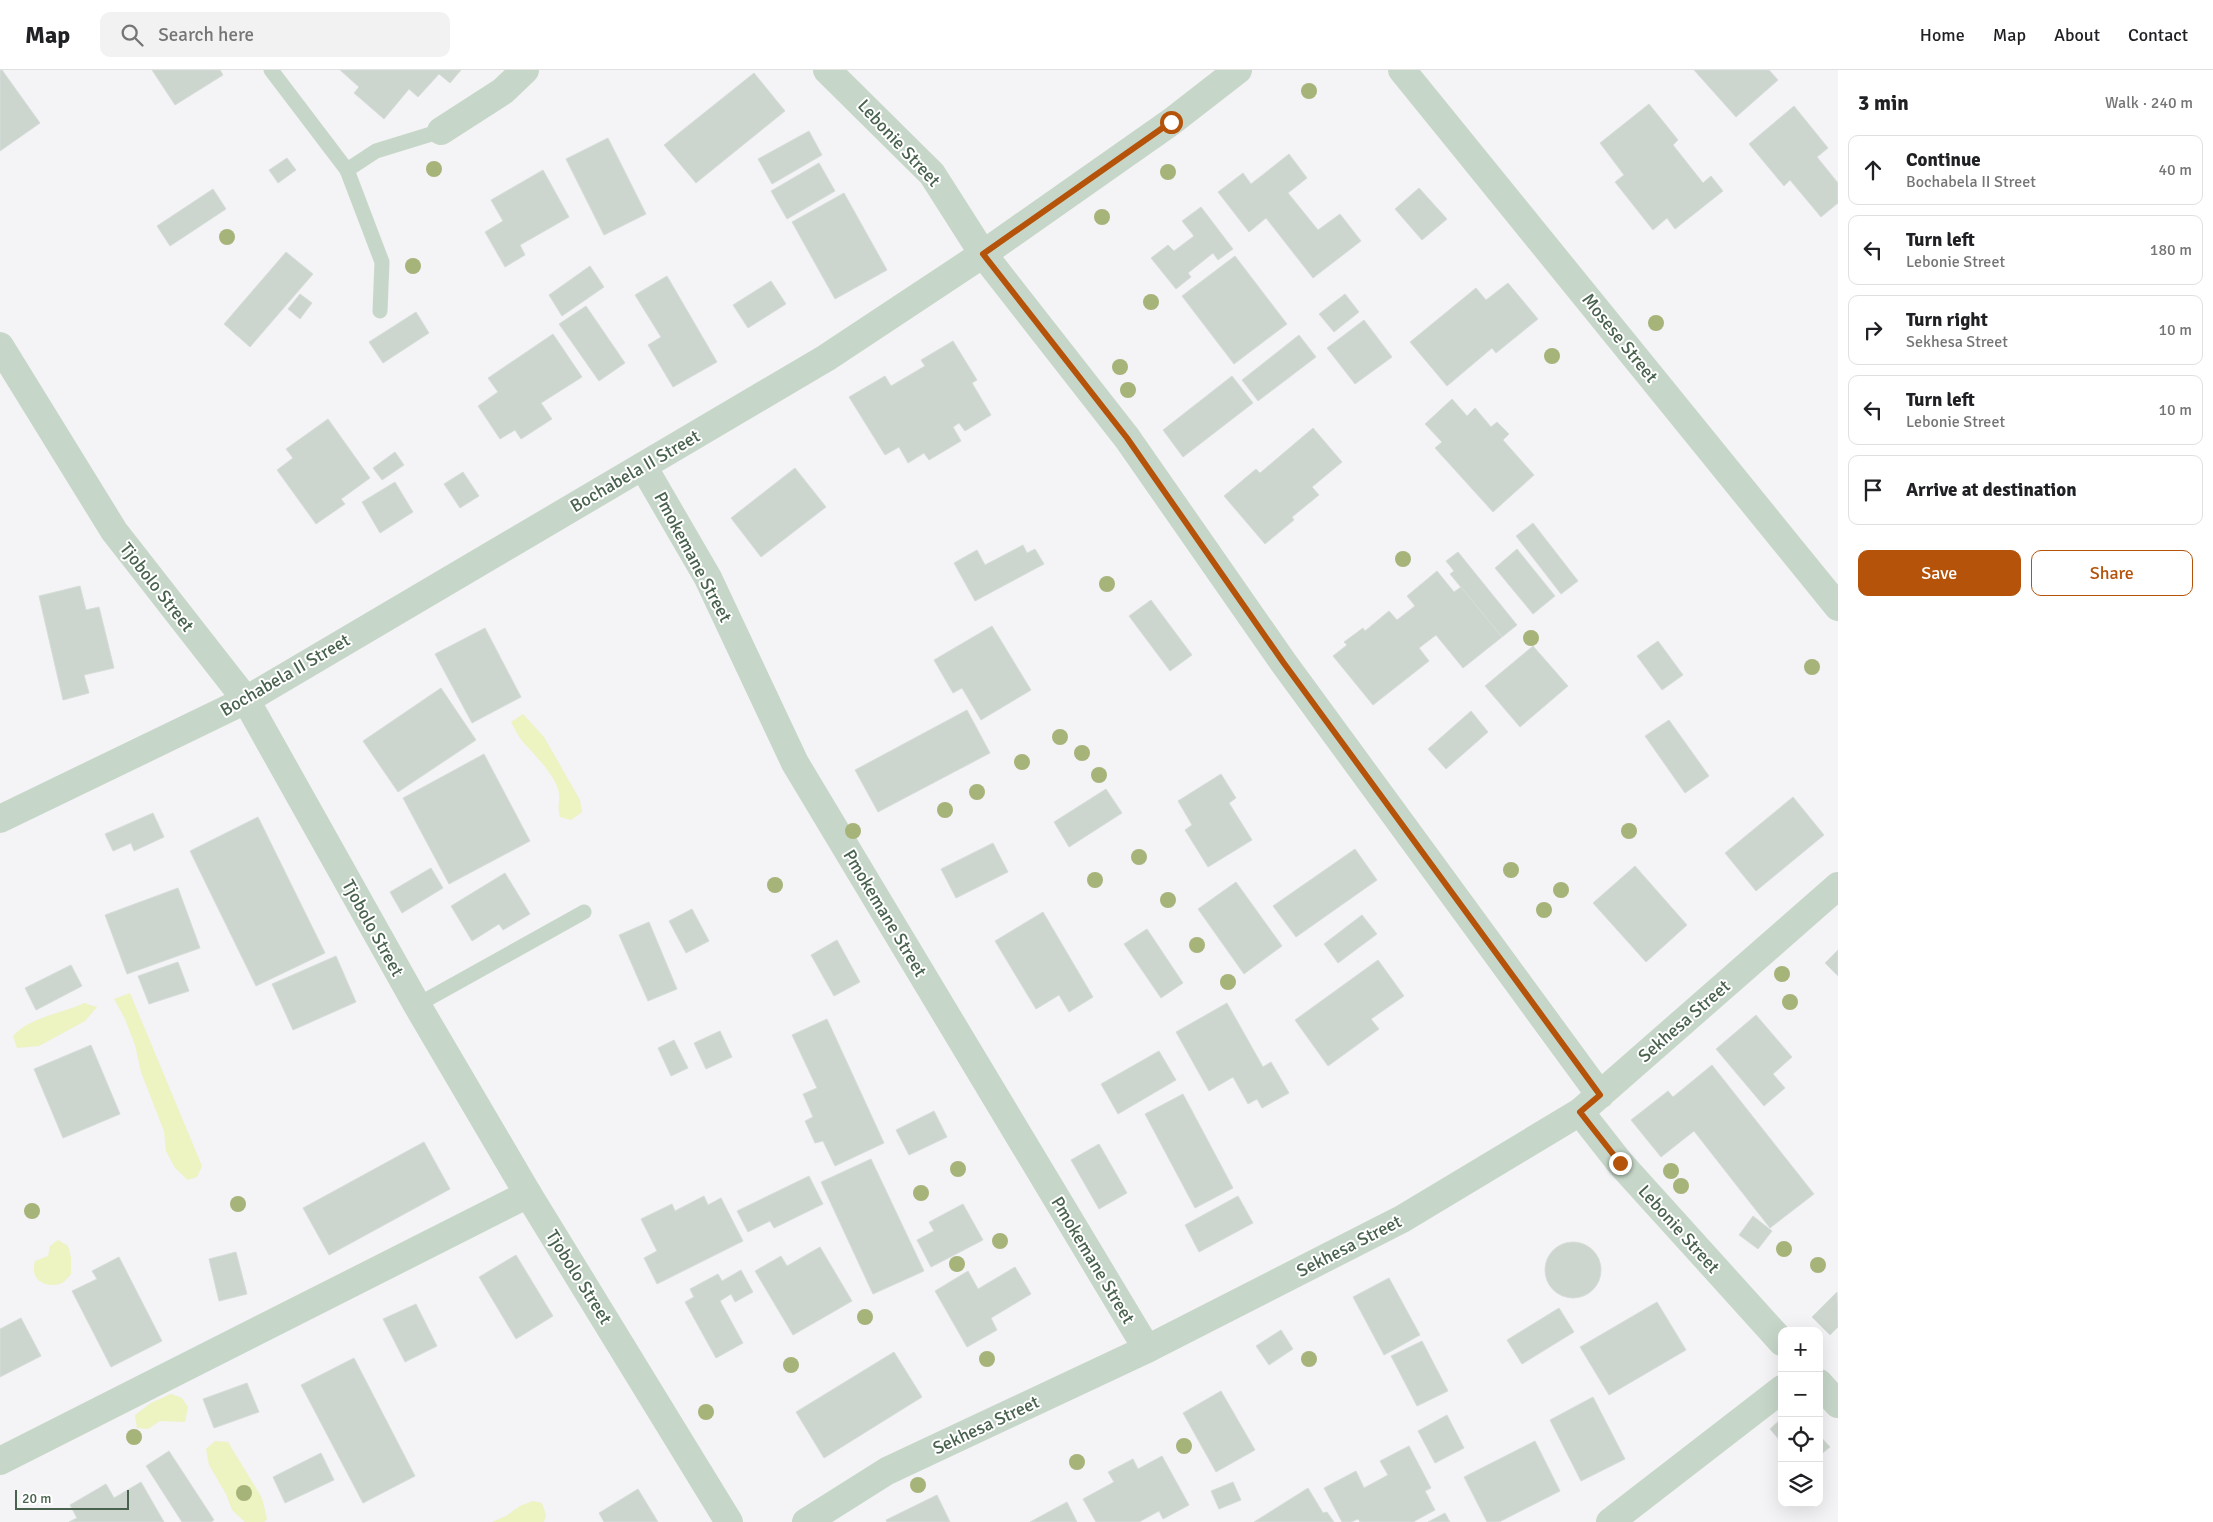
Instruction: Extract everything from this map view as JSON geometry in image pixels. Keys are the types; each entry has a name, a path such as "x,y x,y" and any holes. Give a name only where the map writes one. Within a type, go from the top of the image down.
{"street":[{"path":"441,131 503,91 525,70"},
{"name":"Lebonie Street","path":"828,70 932,174 983,254 1127,438 1289,670 1600,1095"},
{"name":"Bochabela II Street","path":"0,820 246,700 826,358 983,254 1171,122 1238,70"},
{"name":"Mosese Street","path":"1402,70 1838,607"},
{"name":"Tjobolo Street","path":"0,346 114,531 246,700 417,1005 528,1194 730,1522"},
{"name":"Pmokemane Street","path":"643,466 708,578 794,762 1147,1349"},
{"name":"Sekhesa Street","path":"806,1522 887,1471 1147,1349 1402,1219 1580,1112 1838,886"},
{"name":"Lebonie Street","path":"1580,1112 1620,1163 1778,1338"},
{"path":"0,1461 528,1194"},
{"path":"1823,1387 1838,1404"},
{"path":"1610,1522 1778,1392"}],"lane":[{"path":"271,70 347,170 382,262 380,312"},
{"path":"347,170 376,151 441,131"},
{"path":"417,1005 584,912"}],"green space":[{"path":"523,714 544,737 580,800 582,812 571,820 560,817 558,788 545,766 521,740 511,722"},
{"path":"130,993 202,1166 197,1177 188,1180 175,1168 166,1151 164,1131 141,1072 135,1045 125,1019 114,999"},
{"path":"84,1003 97,1007 85,1021 39,1046 17,1048 13,1036 28,1024"},
{"path":"58,1240 68,1246 71,1257 71,1274 62,1283 48,1285 38,1280 35,1275 35,1261 48,1256 50,1246"},
{"path":"171,1394 182,1398 188,1407 185,1422 160,1421 148,1429 137,1428 135,1415 151,1403"},
{"path":"215,1441 228,1442 262,1498 267,1519 264,1522 245,1522 232,1510 226,1494 209,1465 206,1449"},
{"path":"533,1501 542,1503 546,1515 544,1522 492,1522 506,1516 520,1506"}],"building":[{"path":"0,70 2,70 40,123 0,151"},
{"path":"152,70 220,70 223,75 175,105"},
{"path":"340,70 461,70 450,83 439,74 418,97 409,89 384,119 354,93 359,87"},
{"path":"1694,70 1769,70 1778,80 1736,117"},
{"path":"754,73 785,111 696,183 664,145"},
{"path":"1649,104 1678,140 1673,145 1703,183 1711,176 1723,191 1675,229 1667,218 1653,230 1615,182 1624,175 1600,143"},
{"path":"1794,106 1828,148 1817,157 1838,183 1838,203 1821,217 1790,180 1784,186 1749,144"},
{"path":"809,131 822,155 772,184 758,159"},
{"path":"608,138 646,214 604,235 566,159"},
{"path":"1289,154 1307,178 1288,193 1318,230 1340,214 1361,241 1313,278 1266,218 1249,232 1218,192 1243,173 1251,184"},
{"path":"287,158 296,170 278,183 269,170"},
{"path":"819,163 835,191 787,219 771,191"},
{"path":"543,170 569,217 520,245 525,255 505,267 485,232 503,221 491,200"},
{"path":"1419,188 1447,219 1422,240 1395,209"},
{"path":"213,189 226,209 170,246 157,226"},
{"path":"844,193 887,270 835,299 792,222"},
{"path":"1201,207 1233,249 1218,260 1213,253 1188,273 1191,277 1176,289 1151,258 1168,245 1174,251 1194,236 1182,221"},
{"path":"286,252 313,274 250,347 224,324"},
{"path":"1235,256 1287,324 1234,364 1182,296"},
{"path":"590,266 604,287 562,316 549,295"},
{"path":"667,276 717,362 673,387 648,345 661,337 635,295"},
{"path":"771,281 786,304 748,328 733,305"},
{"path":"1508,283 1538,319 1496,353 1492,348 1447,386 1410,342 1476,288 1486,300"},
{"path":"300,294 312,303 300,319 288,309"},
{"path":"1345,294 1359,312 1334,332 1319,314"},
{"path":"586,306 625,363 599,381 559,324"},
{"path":"416,312 429,333 383,363 369,342"},
{"path":"1364,320 1392,357 1355,384 1327,348"},
{"path":"553,334 582,377 541,403 552,419 521,439 515,430 500,439 478,406 498,392 488,378"},
{"path":"1299,335 1316,357 1258,401 1242,380"},
{"path":"953,341 977,380 972,383 991,415 965,431 959,423 953,427 961,441 929,460 924,453 908,463 899,447 885,455 849,397 885,376 891,386 925,366 921,360"},
{"path":"1232,376 1253,403 1183,457 1163,430"},
{"path":"1452,399 1467,416 1475,408 1491,427 1497,422 1509,434 1503,440 1534,475 1493,512 1435,448 1442,442 1425,424"},
{"path":"328,419 370,478 341,499 345,504 316,524 277,470 293,458 286,449"},
{"path":"1313,428 1342,462 1312,487 1319,495 1292,517 1294,520 1265,544 1224,496 1256,469 1260,473"},
{"path":"395,452 404,465 382,480 373,468"},
{"path":"795,468 826,507 761,557 731,518"},
{"path":"463,472 479,496 460,508 444,484"},
{"path":"395,482 413,512 380,533 362,502"},
{"path":"1533,523 1578,581 1561,594 1516,536"},
{"path":"1023,545 1027,553 1035,549 1044,564 975,601 954,563 977,550 985,565"},
{"path":"1517,549 1555,596 1533,614 1495,568"},
{"path":"1458,552 1517,625 1502,637 1450,574 1454,571 1446,561"},
{"path":"1437,571 1454,592 1461,587 1502,637 1463,668 1436,635 1419,648 1429,661 1373,705 1333,656 1347,645 1344,642 1363,628 1365,631 1389,611 1397,620 1415,606 1407,596"},
{"path":"80,586 86,610 99,607 114,668 84,675 89,693 63,700 39,596"},
{"path":"1151,600 1192,655 1170,671 1129,616"},
{"path":"992,626 1031,690 981,720 962,688 953,693 934,660"},
{"path":"485,628 521,697 472,723 435,654"},
{"path":"1658,641 1683,675 1662,690 1637,656"},
{"path":"1533,646 1568,686 1520,727 1485,686"},
{"path":"441,688 476,740 398,792 363,741"},
{"path":"967,710 990,753 878,812 855,770"},
{"path":"1471,711 1488,732 1446,769 1428,749"},
{"path":"1669,720 1709,776 1685,793 1645,736"},
{"path":"484,754 530,841 449,884 403,798"},
{"path":"1221,774 1236,798 1229,803 1252,840 1208,867 1185,830 1192,825 1178,801"},
{"path":"1106,789 1122,813 1069,847 1054,822"},
{"path":"1793,797 1824,835 1756,891 1725,853"},
{"path":"153,813 164,837 134,851 131,843 113,851 105,834"},
{"path":"258,817 325,953 256,986 190,851"},
{"path":"993,843 1008,872 956,898 941,869"},
{"path":"1355,849 1377,880 1296,937 1273,906"},
{"path":"1635,866 1687,925 1646,962 1593,903"},
{"path":"431,868 443,888 402,913 390,892"},
{"path":"505,873 530,914 503,930 499,924 472,941 451,906"},
{"path":"1236,882 1282,946 1244,974 1198,909"},
{"path":"178,888 200,948 127,974 105,915"},
{"path":"692,909 709,941 686,953 669,921"},
{"path":"1043,912 1093,997 1069,1012 1059,995 1036,1009 995,941"},
{"path":"1362,915 1377,934 1338,963 1324,944"},
{"path":"649,922 677,989 648,1001 619,935"},
{"path":"1147,929 1183,983 1161,998 1124,944"},
{"path":"837,940 860,982 834,996 811,955"},
{"path":"1838,950 1838,976 1825,963"},
{"path":"336,956 356,1002 293,1030 272,984"},
{"path":"1378,960 1404,996 1371,1019 1379,1029 1328,1066 1295,1020"},
{"path":"178,962 189,991 149,1004 138,976"},
{"path":"71,965 82,986 36,1010 25,988"},
{"path":"1227,1003 1263,1067 1271,1062 1289,1093 1262,1108 1257,1099 1248,1104 1233,1077 1209,1091 1176,1032"},
{"path":"1756,1015 1792,1057 1773,1074 1785,1088 1764,1106 1716,1049"},
{"path":"827,1019 884,1143 835,1166 823,1141 815,1143 805,1121 813,1117 803,1094 817,1088 792,1035"},
{"path":"720,1031 732,1057 706,1069 694,1043"},
{"path":"674,1040 688,1068 671,1076 658,1048"},
{"path":"91,1045 120,1114 63,1138 34,1069"},
{"path":"1159,1051 1176,1080 1118,1114 1101,1084"},
{"path":"1712,1065 1814,1194 1770,1228 1694,1131 1661,1157 1631,1120 1668,1091 1673,1097"},
{"path":"1183,1094 1233,1188 1195,1208 1145,1114"},
{"path":"934,1111 947,1137 909,1155 896,1130"},
{"path":"424,1142 450,1189 329,1255 303,1208"},
{"path":"1099,1144 1127,1193 1099,1209 1071,1160"},
{"path":"871,1159 924,1271 873,1294 821,1182"},
{"path":"809,1176 823,1204 774,1228 770,1221 748,1232 737,1211"},
{"path":"704,1196 708,1205 721,1198 743,1241 657,1284 644,1258 657,1251 641,1219 672,1204 675,1211"},
{"path":"1238,1196 1253,1223 1199,1252 1185,1225"},
{"path":"963,1204 983,1240 931,1267 917,1240 934,1231 929,1222"},
{"path":"1753,1216 1772,1231 1758,1249 1739,1235"},
{"path":"1573,1242 1588,1247 1596,1255 1601,1270 1596,1285 1588,1293 1573,1298 1558,1293 1550,1285 1545,1270 1550,1255 1558,1247"},
{"path":"820,1247 852,1301 793,1335 755,1271 781,1256 787,1266"},
{"path":"236,1252 247,1294 219,1301 209,1259"},
{"path":"516,1255 553,1316 516,1339 479,1277"},
{"path":"119,1257 162,1341 111,1367 72,1291 97,1279 92,1271"},
{"path":"1015,1267 1031,1294 991,1318 997,1330 967,1347 935,1291 968,1271 978,1289"},
{"path":"741,1270 753,1292 735,1302 731,1294 720,1301 743,1343 716,1358 685,1302 694,1297 690,1289 718,1274 722,1281"},
{"path":"1389,1278 1420,1335 1384,1355 1353,1297"},
{"path":"1837,1292 1838,1327 1830,1335 1812,1317"},
{"path":"1657,1302 1686,1350 1609,1395 1580,1347"},
{"path":"416,1304 437,1346 405,1362 383,1319"},
{"path":"1559,1308 1574,1332 1522,1364 1507,1340"},
{"path":"21,1318 41,1356 0,1377 0,1329"},
{"path":"1281,1330 1293,1349 1269,1365 1256,1346"},
{"path":"1422,1341 1448,1391 1417,1406 1391,1356"},
{"path":"894,1352 922,1397 824,1458 796,1412"},
{"path":"354,1358 415,1476 363,1503 301,1385"},
{"path":"247,1383 259,1412 214,1428 203,1399"},
{"path":"1221,1391 1255,1450 1216,1472 1183,1413"},
{"path":"1593,1397 1625,1459 1581,1481 1550,1420"},
{"path":"1447,1415 1464,1448 1435,1463 1418,1431"},
{"path":"1778,1422 1778,1438 1770,1429"},
{"path":"1823,1439 1830,1447 1823,1453"},
{"path":"1535,1441 1560,1491 1499,1522 1487,1522 1464,1477"},
{"path":"1409,1446 1431,1488 1425,1491 1435,1510 1413,1522 1360,1522 1358,1519 1351,1522 1342,1522 1324,1488 1356,1471 1364,1488 1388,1475 1380,1461"},
{"path":"169,1451 214,1520 211,1522 182,1522 146,1466"},
{"path":"321,1453 334,1480 285,1503 273,1477"},
{"path":"1162,1456 1189,1505 1163,1519 1159,1511 1139,1522 1096,1522 1083,1499 1114,1482 1108,1472 1133,1459 1138,1469"},
{"path":"141,1482 164,1522 69,1522 77,1518 70,1505 106,1484 114,1498"},
{"path":"1233,1482 1241,1500 1219,1509 1211,1491"},
{"path":"1308,1488 1323,1513 1327,1512 1334,1522 1254,1522"},
{"path":"638,1489 658,1522 604,1522 599,1513"},
{"path":"937,1495 950,1522 887,1522 886,1520"},
{"path":"1067,1502 1077,1522 1030,1522"},
{"path":"1445,1513 1450,1522 1428,1522"}],"route":[{"path":"1171,122 983,254 1127,438 1283,662 1600,1095 1580,1112 1620,1163"}]}
